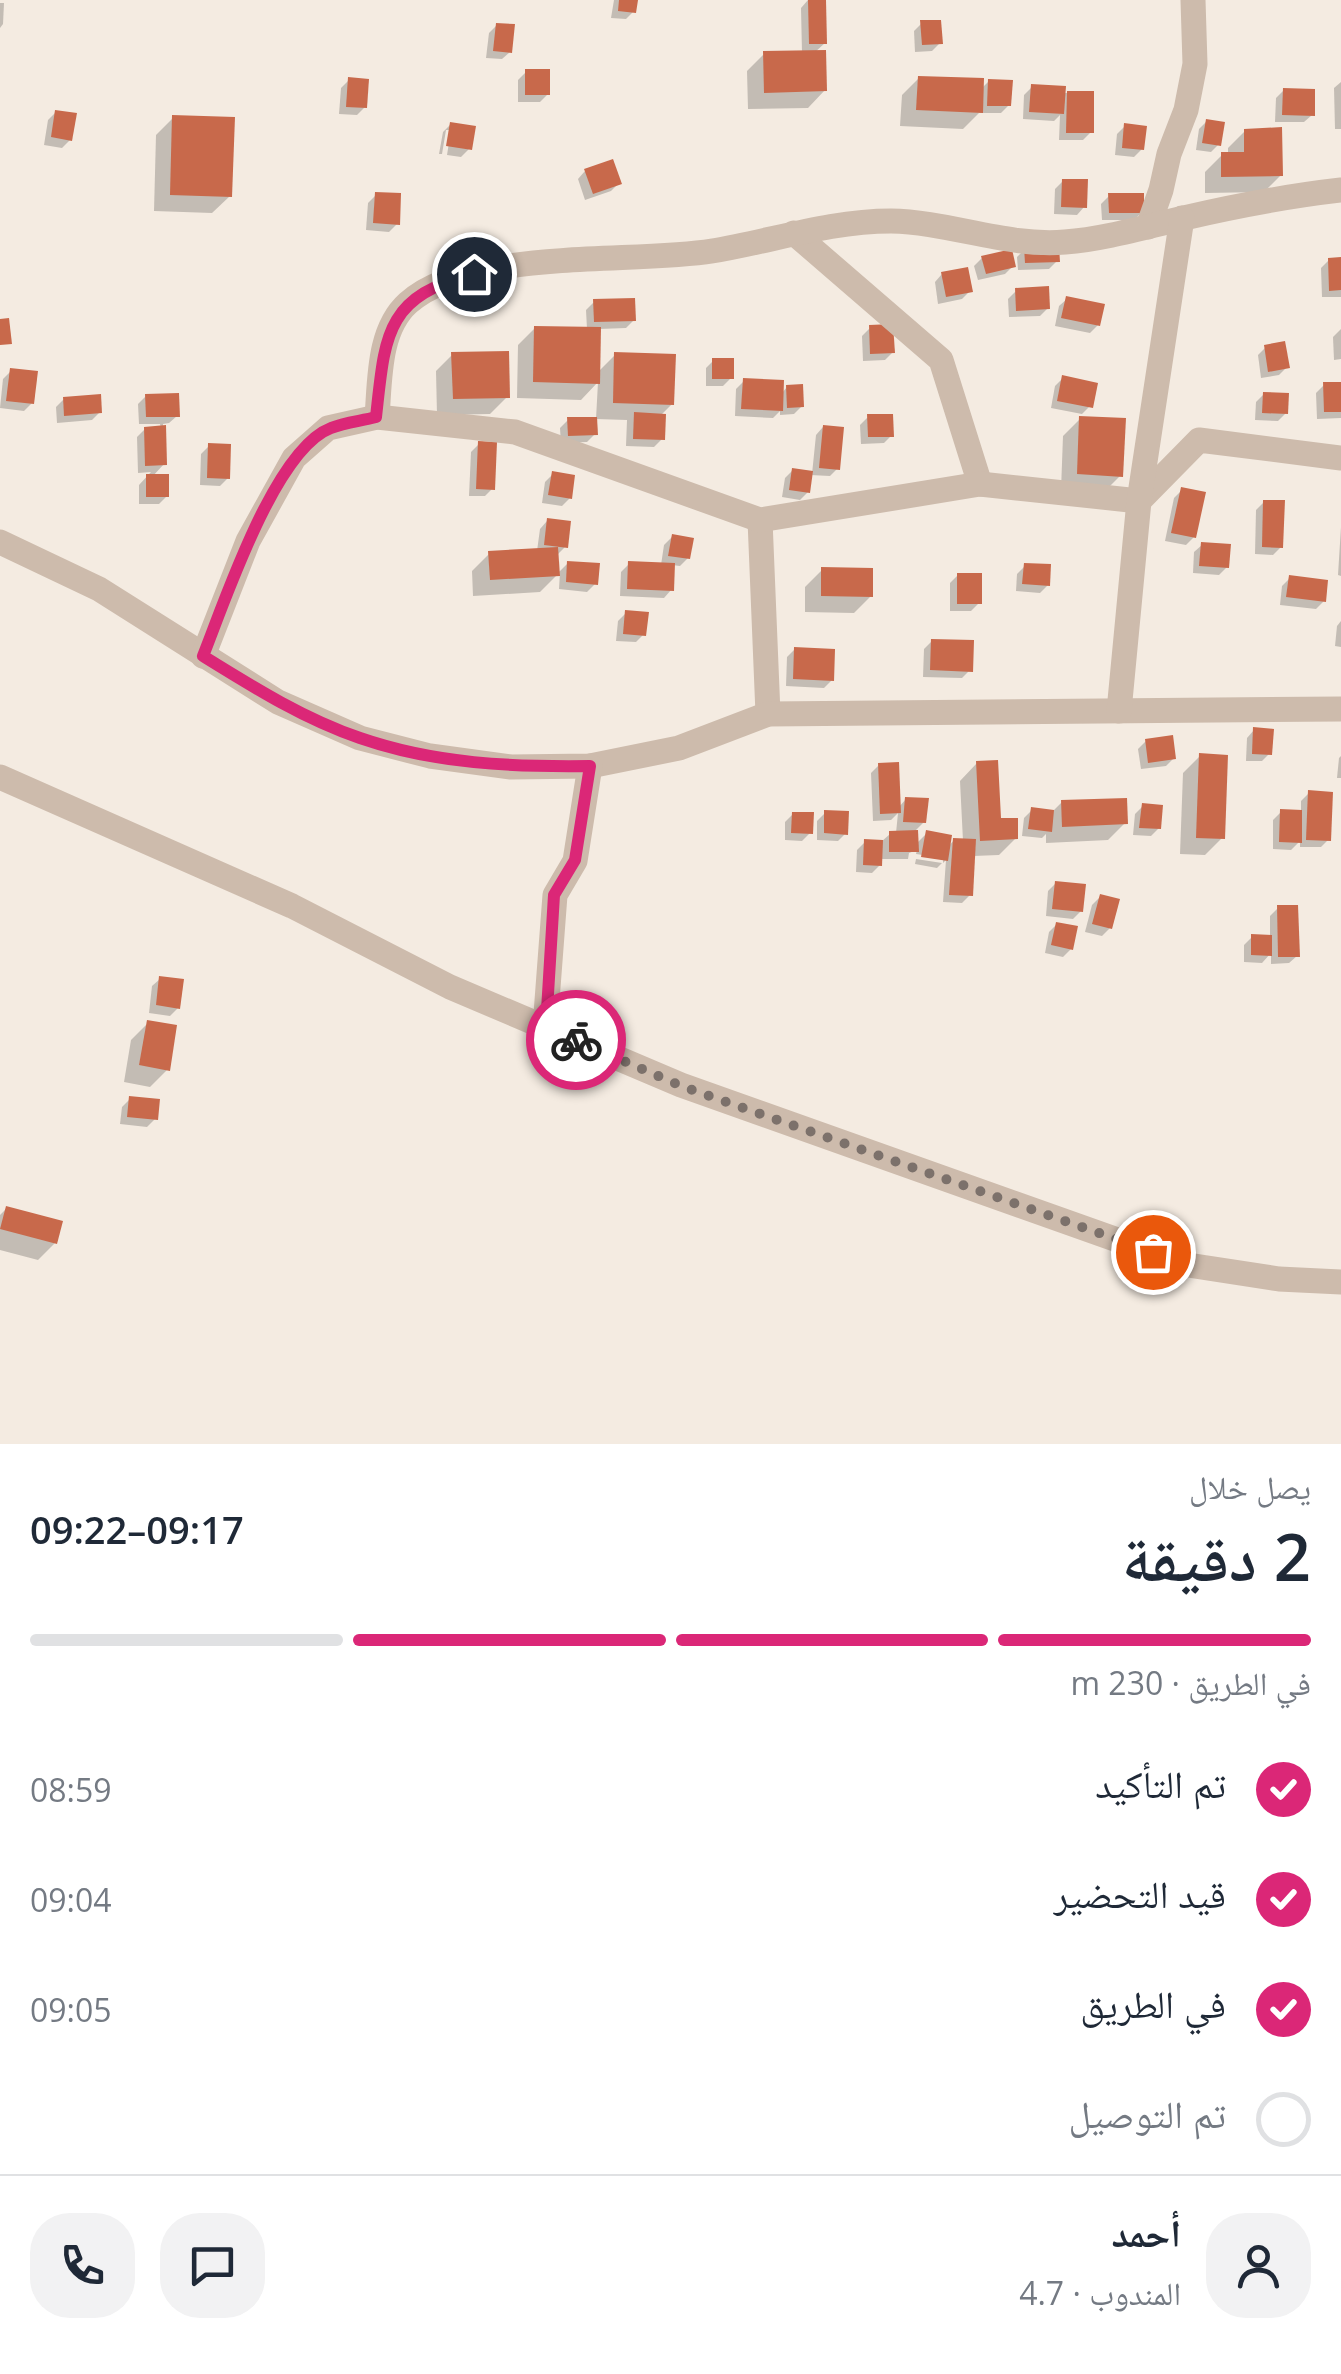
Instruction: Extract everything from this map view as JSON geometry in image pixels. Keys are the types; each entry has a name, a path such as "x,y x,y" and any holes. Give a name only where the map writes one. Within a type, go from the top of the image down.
{"street":[{"path":"1148,227 1186,110 1195,64 1193,0"},
{"path":"376,417 389,330 408,303 446,281 501,268 710,251 843,224 894,221 1063,242 1267,200 1341,190"},
{"path":"1119,711 1139,501 1182,218"},
{"path":"794,234 941,360 980,484"},
{"path":"203,656 248,541 294,458 328,428 376,417 516,432 760,520 980,484 1139,501"},
{"path":"1139,501 1199,440 1341,458"},
{"path":"760,520 768,714"},
{"path":"0,542 100,589 278,702 360,738 430,756 511,767 590,766 679,748 768,714 1341,709"},
{"path":"546,1027 554,895 575,860 590,766"},
{"path":"0,778 292,906 450,987 681,1086 1188,1265 1341,1282"}],"building":[{"path":"619,0 638,0 636,13 618,11"},
{"path":"808,0 826,0 827,44 809,44"},
{"path":"920,20 941,20 943,44 922,45"},
{"path":"496,23 515,24 512,53 493,51"},
{"path":"826,50 827,91 764,93 763,51"},
{"path":"525,69 550,69 550,95 525,95"},
{"path":"918,76 984,78 983,113 916,110"},
{"path":"348,77 369,79 367,108 346,107"},
{"path":"988,79 1013,80 1011,106 987,106"},
{"path":"1031,84 1066,86 1064,114 1029,112"},
{"path":"1283,88 1315,89 1315,116 1282,115"},
{"path":"1067,91 1094,91 1094,133 1066,133"},
{"path":"55,110 77,113 72,141 51,137"},
{"path":"172,115 235,117 232,197 170,195"},
{"path":"1206,119 1225,122 1221,146 1202,143"},
{"path":"450,122 476,126 472,150 446,146"},
{"path":"1124,123 1147,126 1144,150 1122,148"},
{"path":"1282,127 1283,176 1221,177 1221,152 1244,152 1244,129"},
{"path":"613,159 622,184 593,194 584,169"},
{"path":"1062,179 1088,179 1087,208 1061,207"},
{"path":"375,192 401,193 400,225 373,223"},
{"path":"1108,193 1144,193 1144,213 1109,213"},
{"path":"1059,245 1060,262 1025,263 1024,246"},
{"path":"1012,249 1016,267 986,274 981,256"},
{"path":"1341,257 1341,290 1329,291 1328,258"},
{"path":"968,267 973,292 946,297 941,272"},
{"path":"1049,286 1050,309 1016,311 1015,288"},
{"path":"1066,296 1105,304 1100,326 1061,318"},
{"path":"635,298 636,321 594,322 593,299"},
{"path":"9,318 12,344 0,345 0,319"},
{"path":"893,324 895,353 870,354 869,325"},
{"path":"534,326 601,327 600,384 533,382"},
{"path":"1285,341 1290,368 1268,372 1264,345"},
{"path":"509,351 510,398 453,399 451,352"},
{"path":"614,352 676,354 674,405 613,403"},
{"path":"712,358 734,358 734,379 712,379"},
{"path":"10,368 38,371 34,404 6,401"},
{"path":"1062,375 1098,383 1093,408 1057,401"},
{"path":"743,378 784,380 783,411 741,409"},
{"path":"1323,382 1341,382 1341,412 1324,412"},
{"path":"803,384 804,407 787,408 786,385"},
{"path":"1263,392 1289,393 1288,414 1262,413"},
{"path":"179,393 180,417 146,417 145,394"},
{"path":"101,394 102,413 64,416 63,397"},
{"path":"634,412 666,414 665,440 633,439"},
{"path":"867,414 893,414 894,437 868,437"},
{"path":"1079,416 1126,418 1123,477 1077,474"},
{"path":"567,417 597,417 598,435 568,436"},
{"path":"166,425 167,465 145,466 144,427"},
{"path":"823,425 844,427 840,470 819,468"},
{"path":"478,441 497,442 495,490 476,489"},
{"path":"208,443 231,444 230,479 207,478"},
{"path":"792,468 813,471 810,493 789,490"},
{"path":"552,471 575,475 572,499 548,495"},
{"path":"146,474 169,474 169,497 146,497"},
{"path":"1181,487 1206,492 1196,538 1171,533"},
{"path":"1263,500 1285,500 1283,548 1262,547"},
{"path":"547,518 571,521 568,548 544,545"},
{"path":"672,534 694,538 690,559 668,556"},
{"path":"1201,542 1231,544 1229,568 1199,566"},
{"path":"558,547 560,576 490,580 488,551"},
{"path":"567,561 600,563 598,585 566,582"},
{"path":"628,561 675,563 674,591 627,589"},
{"path":"1024,563 1051,564 1050,586 1022,584"},
{"path":"821,567 873,568 873,597 821,596"},
{"path":"957,573 982,573 982,604 957,604"},
{"path":"1289,575 1328,580 1326,602 1286,597"},
{"path":"625,610 649,612 646,636 623,634"},
{"path":"931,639 974,640 973,672 930,670"},
{"path":"794,647 835,649 834,681 793,679"},
{"path":"1253,727 1274,729 1272,755 1252,754"},
{"path":"1173,735 1176,759 1148,763 1145,739"},
{"path":"1199,753 1228,755 1225,839 1196,838"},
{"path":"998,760 1001,818 1018,818 1018,839 980,841 976,761"},
{"path":"899,762 901,813 880,814 878,763"},
{"path":"1308,790 1333,792 1331,841 1306,840"},
{"path":"905,797 929,798 926,823 903,822"},
{"path":"1127,798 1128,824 1062,827 1061,800"},
{"path":"1142,803 1163,805 1161,829 1139,828"},
{"path":"1031,807 1054,810 1052,832 1028,829"},
{"path":"1280,809 1302,810 1302,843 1279,842"},
{"path":"824,810 849,811 848,835 824,833"},
{"path":"792,812 814,812 813,834 791,833"},
{"path":"918,830 919,852 889,852 889,831"},
{"path":"926,830 952,835 948,861 921,857"},
{"path":"953,838 976,839 973,896 949,895"},
{"path":"864,839 883,840 882,866 863,865"},
{"path":"1055,881 1086,884 1083,912 1052,909"},
{"path":"1100,894 1120,899 1112,929 1092,924"},
{"path":"1277,905 1298,905 1300,957 1278,957"},
{"path":"1056,922 1078,926 1073,950 1051,945"},
{"path":"1251,934 1272,935 1272,956 1251,955"},
{"path":"159,976 184,979 180,1009 156,1005"},
{"path":"147,1020 177,1025 170,1071 139,1065"},
{"path":"129,1096 160,1099 158,1120 127,1117"},
{"path":"6,1206 63,1221 57,1244 0,1229"}],"way so far":[{"path":"576,1040 681,1086 1153,1252"}],"route":[{"path":"474,274 446,281 408,303 389,330 376,417 328,428 294,458 248,541 203,656 278,702 360,738 430,756 511,767 590,766 575,860 554,895 546,1027 576,1040"}]}
